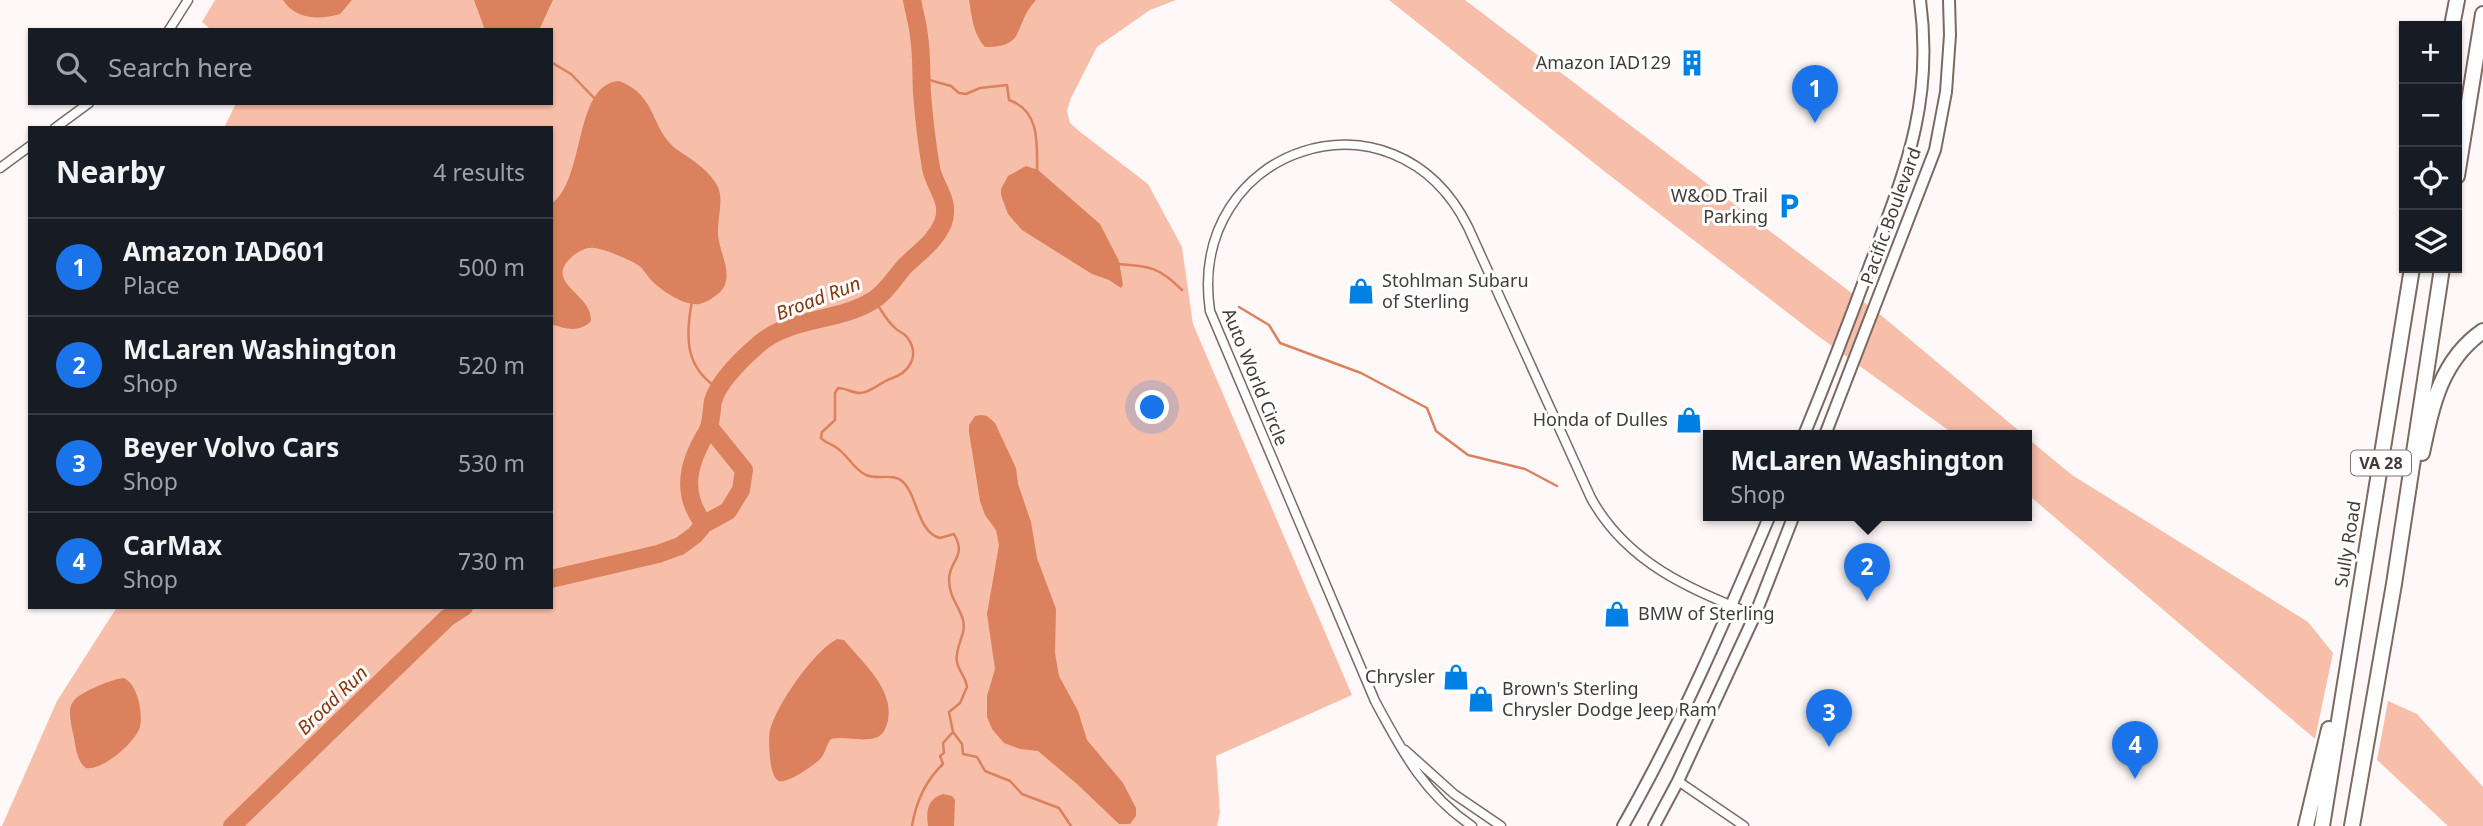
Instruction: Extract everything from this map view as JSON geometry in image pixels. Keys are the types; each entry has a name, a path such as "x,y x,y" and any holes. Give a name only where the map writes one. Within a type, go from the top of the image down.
{"highway":[{"path":"2453,21 2457,0"},
{"path":"2462,147 2483,14"},
{"name":"Sully Road","path":"2322,826 2411,273"},
{"name":"VA 28","path":"2353,826 2441,273"},
{"path":"2393,584 2438,387 2458,353 2469,340 2483,331"},
{"path":"2306,826 2353,636"}],"main road":[{"name":"Pacific Boulevard","path":"1806,430 1899,188 1917,124 1923,94 1924,63 1920,0"},
{"name":"Pacific Boulevard","path":"1827,430 1935,149 1942,121 1950,35 1949,0"},
{"path":"1623,826 1657,765 1732,606 1767,521"},
{"path":"1654,826 1678,782 1755,615 1792,521"}],"street":[{"path":"170,28 188,0"},
{"path":"58,126 86,105"},
{"name":"Auto World Circle","path":"1472,826 1429,790 1410,764 1365,678 1210,311 1208,272 1213,243 1224,216 1250,182 1275,163 1318,147 1335,145 1370,148 1401,157 1441,185 1452,198 1468,227 1591,498 1609,526 1633,552 1665,574 1755,615"},
{"path":"0,168 28,147"},
{"name":"Auto World Circle","path":"1400,745 1454,794 1501,826"},
{"path":"1678,782 1744,826"}],"shaded area":[{"path":"215,0 1176,0 1150,10 1097,47 1071,98 1067,111 1070,123 1148,184 1182,247 1193,324 1352,695 1216,756 1220,812 1217,826 2,826 57,701 116,609 553,609 553,126 225,126 235,105 553,105 553,28 209,28 202,22"},
{"path":"283,0 352,0 340,14 308,17 288,7"},
{"path":"474,0 553,0 540,28 484,28"},
{"path":"969,0 1036,0 1014,39 999,46 985,47 975,31"},
{"path":"1389,0 1465,0 1882,316 2018,430 1948,430 1814,333"},
{"path":"619,81 632,87 648,104 669,143 715,181 720,198 718,234 726,266 726,281 718,294 709,300 699,304 687,303 661,289 634,263 603,250 586,249 574,255 565,265 563,273 565,281 589,311 591,321 587,325 572,329 553,325 553,202 562,192 570,176 586,115 594,98 604,86"},
{"path":"1026,166 1038,170 1100,224 1119,261 1123,285 1121,288 1092,274 1022,230 1008,214 1001,189 1008,176"},
{"path":"975,416 987,416 995,423 1016,468 1018,484 1031,522 1037,558 1056,609 1055,653 1059,676 1078,711 1087,740 1123,783 1136,808 1136,816 1130,824 1119,824 1038,751 1020,749 1004,743 992,729 987,717 987,696 995,669 987,614 999,545 996,530 985,515 980,501 969,432 969,425"},
{"path":"2032,442 2072,475 2308,622 2333,653 2315,739 2032,498"},
{"path":"837,639 844,640 881,687 889,709 885,728 881,735 875,738 831,739 818,761 794,777 779,781 773,773 770,758 769,735 774,719 788,693 807,667"},
{"path":"124,678 133,687 138,700 140,727 132,741 117,755 93,768 86,768 76,750 70,718 71,705 87,691"},
{"path":"2388,701 2417,714 2483,787 2483,826 2448,826 2377,760"},
{"path":"943,794 952,796 955,800 954,826 928,826 929,806"}],"waterway":[{"name":"Broad Run","path":"704,524 692,501 689,478 695,455 710,425 713,401 726,377 771,335 799,324 859,308 877,298 931,241 943,223 944,201 933,175 928,150 920,43 912,0"},
{"path":"553,63 571,74 596,100"},
{"path":"922,78 951,86 959,93 966,94 980,88 1007,85 1009,100 1027,112 1032,121 1037,141 1037,173"},
{"path":"1117,264 1153,269 1182,290"},
{"path":"874,300 891,324 907,337 913,351 911,363 903,373 864,393 838,388 835,393 835,420 822,432 821,438 839,449 866,475 894,477 902,481 922,521 932,534 940,538 954,534 959,548 950,572 949,586 964,625 957,657 967,687 960,703 949,712 953,732 962,744 963,754 977,757 985,771 1010,781 1022,794 1059,808 1071,826"},
{"path":"692,301 688,327 690,351 699,372 719,389"},
{"path":"1239,307 1269,325 1280,343 1361,373 1427,408 1436,431 1468,455 1525,469 1557,486"},
{"name":"Broad Run","path":"553,579 658,554 680,546 704,524 728,511 741,490 744,470 710,428"},
{"name":"Broad Run","path":"232,826 447,618 461,609"},
{"path":"912,826 922,792 943,764 940,756 944,753 943,743 952,733"}],"place":[{"name":"Amazon IAD129","path":"1692,63"},
{"name":"Amazon IAD601","path":"1815,123"},
{"name":"W&OD Trail Parking","path":"1789,206"},
{"name":"Stohlman Subaru of Sterling","path":"1361,291"},
{"name":"Honda of Dulles","path":"1689,420"},
{"name":"McLaren Washington","path":"1867,601"},
{"name":"BMW of Sterling","path":"1617,614"},
{"name":"Chrysler","path":"1456,677"},
{"name":"Brown's Sterling Chrysler Dodge Jeep Ram","path":"1481,699"},
{"name":"Beyer Volvo Cars","path":"1829,747"},
{"name":"CarMax","path":"2135,779"}]}
